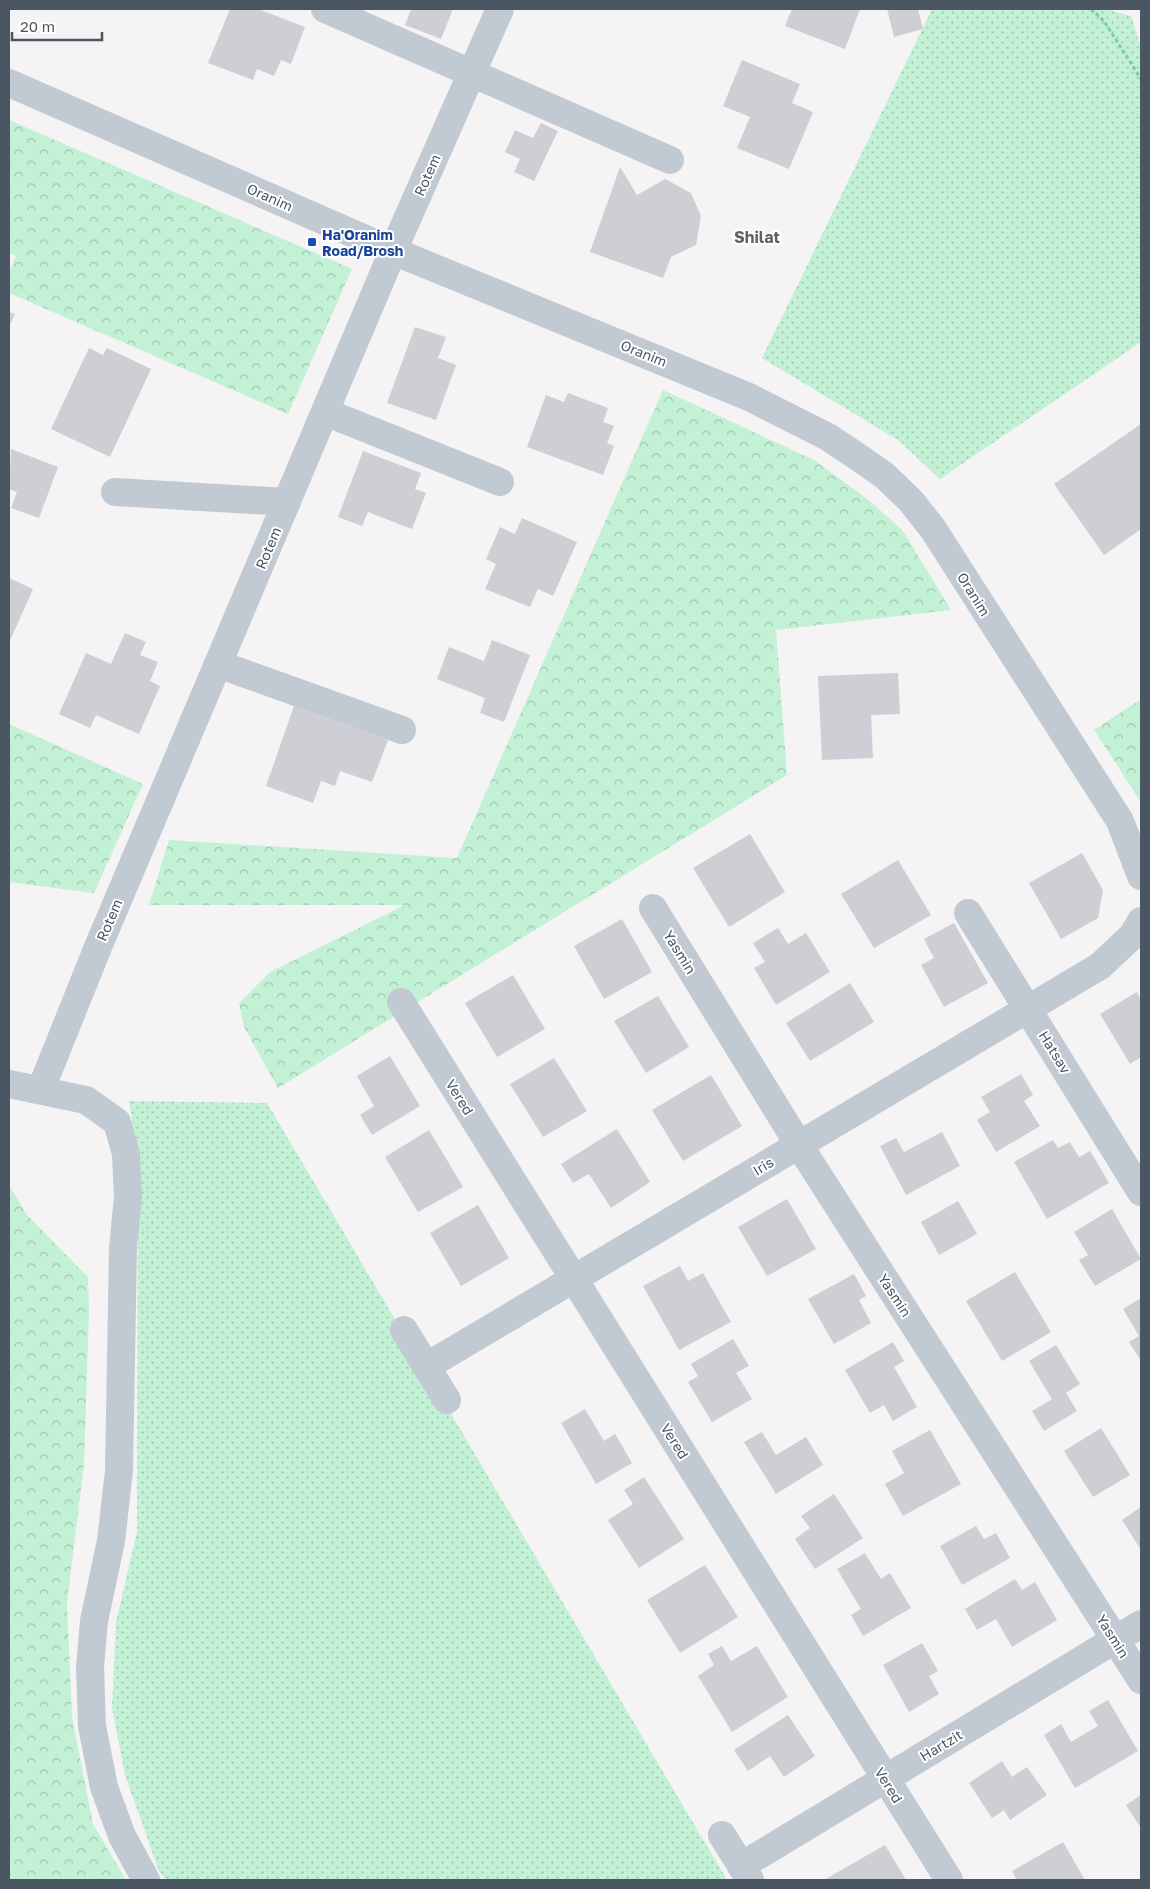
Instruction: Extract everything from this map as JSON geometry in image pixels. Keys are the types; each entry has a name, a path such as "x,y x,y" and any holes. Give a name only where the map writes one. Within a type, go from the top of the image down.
{"street":[{"path":"325,9 670,160"},
{"name":"Rotem","path":"41,1089 98,947 393,251 500,9"},
{"name":"Oranim","path":"9,83 393,251 750,397 828,437 885,476 911,501 933,529 1120,821 1141,876"},
{"path":"325,412 500,482"},
{"path":"115,492 287,502"},
{"path":"218,664 402,730"},
{"name":"Oranim","path":"1120,821 1141,840"},
{"name":"Yasmin","path":"653,908 799,1144 1141,1680"},
{"name":"Hatsav","path":"968,913 1141,1192"},
{"name":"Iris","path":"427,1366 1100,966 1133,935 1141,921"},
{"name":"Iris","path":"1100,966 1141,957"},
{"name":"Vered","path":"400,1002 949,1880"},
{"path":"9,1084 41,1089 86,1100 117,1122 126,1154 128,1198 123,1248 119,1471 111,1541 94,1621 90,1667 92,1726 104,1787 122,1836 146,1880"},
{"path":"404,1330 447,1400"},
{"name":"Hartzit","path":"722,1835 746,1873 885,1778 1141,1624"}],"path":[{"path":"1090,9 1104,21 1141,79"}],"green space":[{"path":"932,9 1106,9 1131,16 1141,47 1141,342 940,479 898,440 762,358"},
{"path":"9,120 352,269 288,414 9,293 9,273 16,256 9,253"},
{"path":"663,390 814,460 870,501 903,531 951,610 776,630 787,775 278,1088 244,1027 239,1003 270,972 405,905 149,905 169,840 457,858"},
{"path":"1141,699 1141,802 1094,730"},
{"path":"9,724 143,784 94,893 9,882"},
{"path":"129,1101 267,1103 727,1880 166,1880 159,1871 125,1775 112,1708 116,1622 137,1532 138,1156"},
{"path":"9,1185 27,1215 88,1277 89,1310 84,1464 67,1603 72,1717 93,1824 126,1880 9,1880"}],"building":[{"path":"230,9 258,9 305,27 291,64 281,60 274,76 257,69 253,80 208,63"},
{"path":"411,9 453,9 441,39 405,25"},
{"path":"792,9 860,9 845,49 785,26"},
{"path":"887,9 918,9 923,29 894,37"},
{"path":"742,60 800,84 792,103 813,112 789,169 737,148 750,117 723,106"},
{"path":"541,123 558,131 534,181 514,172 520,159 505,152 515,130 533,138"},
{"path":"620,167 637,195 665,179 691,193 701,216 696,245 671,257 663,278 590,252"},
{"path":"9,312 15,314 9,327"},
{"path":"415,327 446,337 438,358 456,365 436,420 387,403"},
{"path":"89,348 103,355 107,348 151,369 110,457 51,429"},
{"path":"568,393 608,408 603,422 614,426 607,443 614,446 603,475 527,447 546,395 564,402"},
{"path":"1141,424 1141,529 1104,555 1054,484"},
{"path":"11,449 58,467 39,518 11,508 17,492 9,489"},
{"path":"363,451 421,473 415,489 426,493 412,529 368,512 362,526 338,517"},
{"path":"522,518 577,542 553,596 538,589 530,607 485,589 496,564 486,559 500,527 515,534"},
{"path":"9,578 33,589 9,643"},
{"path":"125,633 146,642 140,655 158,662 150,681 160,686 139,734 96,715 90,728 59,714 86,653 111,664"},
{"path":"492,640 530,655 504,722 480,713 485,698 437,679 449,647 484,661"},
{"path":"898,673 900,714 871,715 873,758 822,760 818,676"},
{"path":"294,706 388,740 372,782 340,771 335,786 321,781 313,803 266,786"},
{"path":"750,834 785,892 729,927 693,868"},
{"path":"1082,853 1103,890 1098,918 1061,939 1029,883"},
{"path":"898,860 931,915 874,948 841,894"},
{"path":"622,919 652,972 604,999 574,946"},
{"path":"954,923 988,983 944,1007 921,965 934,958 924,939"},
{"path":"778,928 788,944 806,933 830,972 776,1005 754,968 765,962 753,943"},
{"path":"513,975 545,1029 497,1057 465,1003"},
{"path":"850,983 874,1022 810,1061 786,1023"},
{"path":"1137,992 1141,1000 1141,1057 1130,1064 1100,1014"},
{"path":"658,996 689,1047 646,1073 614,1021"},
{"path":"390,1056 420,1106 372,1135 360,1115 374,1106 357,1076"},
{"path":"554,1058 587,1111 543,1137 510,1084"},
{"path":"1021,1074 1033,1095 1024,1101 1040,1126 996,1152 977,1120 990,1112 981,1097"},
{"path":"711,1075 742,1126 683,1161 652,1110"},
{"path":"617,1129 650,1182 611,1208 589,1174 573,1183 561,1164"},
{"path":"429,1130 463,1187 418,1212 385,1157"},
{"path":"942,1132 960,1166 906,1195 880,1146 896,1138 904,1152"},
{"path":"1053,1140 1058,1148 1070,1142 1079,1157 1090,1151 1109,1183 1047,1219 1014,1162"},
{"path":"787,1199 816,1249 767,1276 738,1227"},
{"path":"958,1201 977,1234 939,1255 921,1222"},
{"path":"478,1205 509,1258 461,1286 430,1233"},
{"path":"1112,1209 1141,1259 1095,1286 1079,1260 1088,1255 1074,1232"},
{"path":"680,1266 688,1281 703,1273 731,1322 679,1350 643,1286"},
{"path":"1015,1272 1051,1332 1002,1361 966,1301"},
{"path":"854,1274 866,1296 859,1300 871,1323 834,1344 808,1299"},
{"path":"1141,1298 1141,1361 1129,1342 1139,1336 1123,1309"},
{"path":"733,1339 749,1366 736,1373 752,1399 712,1422 688,1382 698,1376 691,1364"},
{"path":"893,1342 904,1361 894,1367 917,1407 893,1421 884,1405 870,1413 845,1370"},
{"path":"1056,1345 1080,1384 1066,1393 1077,1411 1044,1431 1032,1411 1052,1399 1029,1361"},
{"path":"585,1409 604,1441 615,1434 632,1463 596,1484 561,1423"},
{"path":"1101,1428 1130,1475 1093,1497 1064,1451"},
{"path":"930,1430 961,1484 903,1516 885,1484 904,1473 892,1451"},
{"path":"762,1432 776,1455 806,1437 823,1465 776,1494 744,1442"},
{"path":"644,1477 684,1539 639,1568 608,1520 633,1504 624,1490"},
{"path":"834,1494 863,1538 815,1569 795,1539 810,1528 801,1516"},
{"path":"1141,1507 1141,1550 1122,1520"},
{"path":"976,1526 984,1539 996,1533 1010,1558 962,1585 940,1546"},
{"path":"865,1553 881,1579 890,1573 911,1608 863,1636 851,1615 861,1609 837,1569"},
{"path":"705,1565 738,1617 680,1653 647,1600"},
{"path":"1015,1579 1022,1590 1035,1582 1057,1620 1012,1647 996,1619 977,1630 965,1609"},
{"path":"922,1643 938,1671 929,1676 939,1694 909,1712 883,1665"},
{"path":"722,1646 731,1661 757,1646 788,1697 732,1732 698,1676 714,1665 708,1654"},
{"path":"1108,1700 1138,1751 1075,1788 1044,1735 1061,1724 1071,1742 1098,1726 1089,1711"},
{"path":"788,1715 815,1756 784,1777 770,1756 748,1771 734,1750"},
{"path":"1002,1761 1012,1777 1027,1767 1047,1795 1010,1820 1004,1810 992,1818 969,1783"},
{"path":"1141,1795 1141,1828 1126,1805"},
{"path":"1063,1842 1085,1880 1017,1880 1012,1871"},
{"path":"885,1845 906,1880 824,1880"}],"place":[{"name":"Ha'Oranim Road/Brosh","path":"312,242"}],"district":[{"name":"Shilat","path":"757,237"}]}
